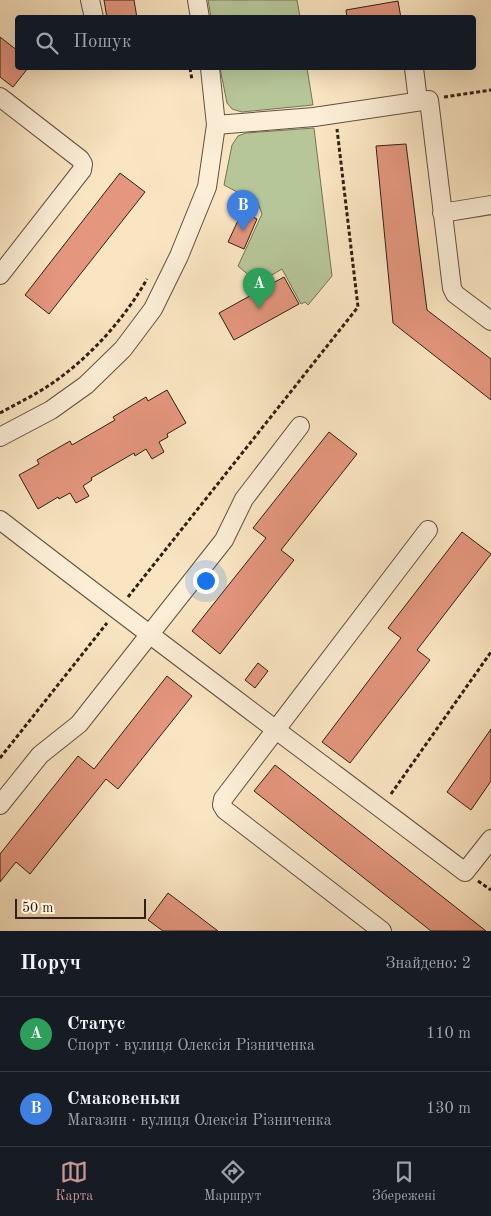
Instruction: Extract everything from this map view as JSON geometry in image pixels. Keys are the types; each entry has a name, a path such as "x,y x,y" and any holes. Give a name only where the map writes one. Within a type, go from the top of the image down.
{"street":[{"path":"90,0 93,15"},
{"path":"197,0 200,15"},
{"path":"0,437 51,410 86,385 123,349 153,310 180,256 207,187 216,125 210,70"},
{"path":"415,70 423,101 442,212 452,288 455,294 491,321"},
{"path":"0,97 80,159 83,164 82,170 0,275"},
{"path":"216,125 335,114 423,101"},
{"path":"442,212 491,206"},
{"path":"0,805 40,755 79,724 224,540 244,499 300,426"},
{"path":"0,520 465,872 491,839"},
{"path":"382,931 224,810 222,805 223,799 276,728 428,530"}],"path":[{"path":"190,70 193,87"},
{"path":"423,101 491,90"},
{"path":"0,758 358,307 335,114"},
{"path":"0,413 53,382 82,358 113,328 148,277"},
{"path":"381,808 491,652"}],"green space":[{"path":"208,0 297,0 300,15 211,15"},
{"path":"220,70 307,70 313,105 242,112 232,109 227,103"},
{"path":"314,128 332,276 308,305 305,302 301,304 282,269 258,283 238,266 262,214 258,203 224,185 232,145 238,136 246,133"}],"building":[{"path":"104,0 134,0 136,15 106,15"},
{"path":"398,1 400,15 347,15 346,10"},
{"path":"0,37 15,49 15,70 26,70 13,87 0,77"},
{"path":"406,144 427,310 491,359 491,400 393,323 376,146"},
{"path":"120,173 145,192 49,314 25,295"},
{"path":"242,212 257,219 244,249 228,242"},
{"path":"284,277 299,304 234,340 219,313"},
{"path":"167,390 186,423 167,434 168,437 159,442 164,452 152,459 146,449 135,456 134,453 91,478 92,480 83,486 89,496 76,503 70,493 59,499 58,497 38,509 19,475 39,464 37,460 70,441 72,445 115,420 113,417 146,397 148,401"},
{"path":"329,432 357,454 281,550 294,560 220,654 192,631 266,538 253,528"},
{"path":"462,532 491,554 417,650 430,660 350,763 322,742 401,638 388,628"},
{"path":"258,663 268,671 255,688 245,680"},
{"path":"167,676 192,696 118,789 106,779 30,874 16,862 0,882 0,854 78,756 94,769"},
{"path":"491,729 491,781 471,810 447,792"},
{"path":"275,765 486,931 431,931 254,791"},
{"path":"168,893 218,931 163,931 148,920"}],"place":[{"name":"Смаковеньки","path":"243,231"},
{"name":"Статус","path":"259,309"}]}
